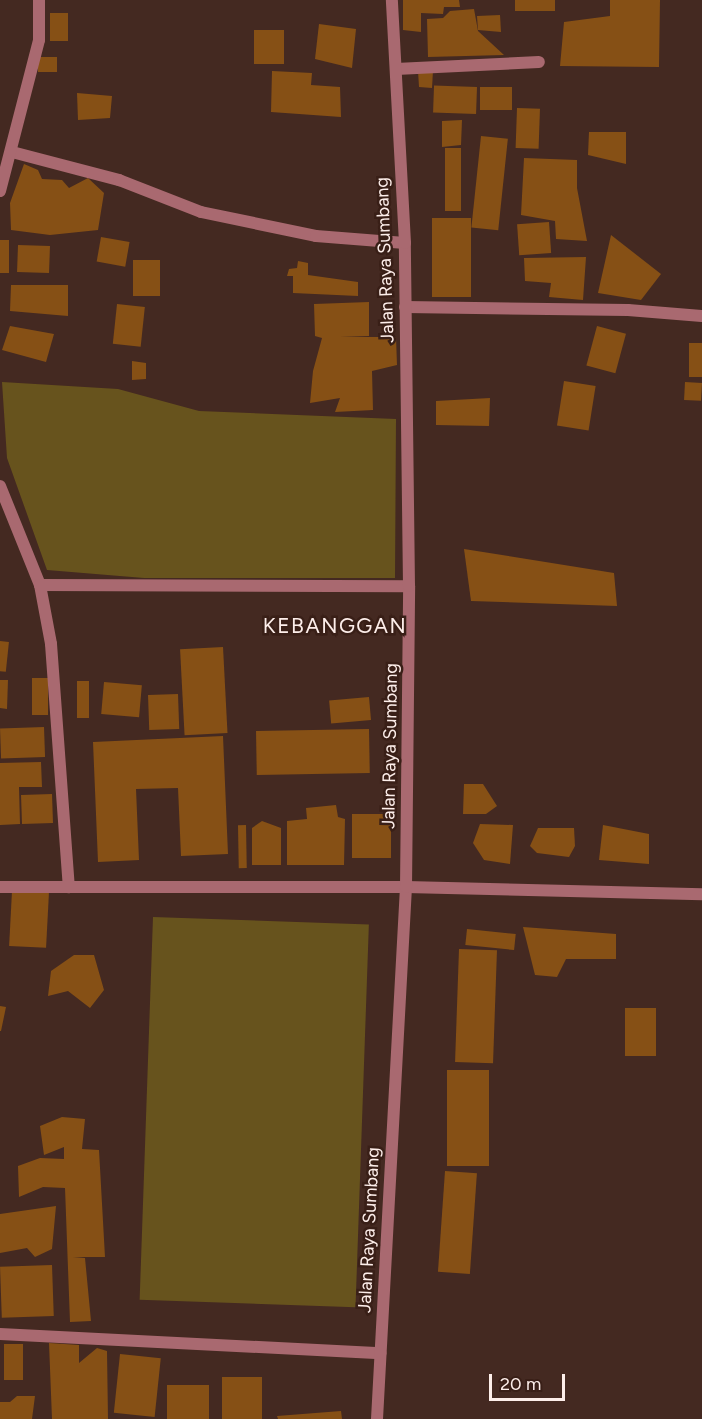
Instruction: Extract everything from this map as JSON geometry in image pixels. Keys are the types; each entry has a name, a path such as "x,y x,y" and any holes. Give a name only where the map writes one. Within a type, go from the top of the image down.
{"street":[{"path":"0,191 12,152 39,40 39,0"},
{"name":"Jalan Raya Sumbang","path":"377,1419 406,887 409,586 405,243 392,0"},
{"path":"396,69 539,62"},
{"path":"12,152 118,180 201,212 316,236 405,243"},
{"path":"405,307 628,310 702,316"},
{"path":"0,486 40,585 51,644 69,887"},
{"path":"40,585 409,586"},
{"path":"0,886 406,887 702,894"},
{"path":"0,1334 381,1353"}],"shaded area":[{"path":"2,382 118,389 199,411 396,419 395,578 144,578 47,570 7,458"},
{"path":"153,917 369,925 356,1307 140,1300"}],"building":[{"path":"403,0 459,0 460,7 444,7 443,14 421,13 421,32 403,30"},
{"path":"515,0 555,0 555,11 515,11"},
{"path":"610,0 660,0 659,67 560,66 564,22 610,16"},
{"path":"474,9 478,31 504,55 428,57 427,19 443,18 450,11"},
{"path":"50,13 68,13 68,41 50,41"},
{"path":"500,15 501,32 478,30 477,16"},
{"path":"319,24 356,29 352,68 315,59"},
{"path":"254,30 284,30 284,64 254,64"},
{"path":"38,57 57,57 57,72 38,72"},
{"path":"272,71 312,73 311,85 340,87 341,117 271,112"},
{"path":"418,71 433,71 432,88 419,87"},
{"path":"434,85 477,87 476,114 433,112"},
{"path":"480,87 512,87 512,110 480,110"},
{"path":"77,93 112,96 110,118 78,120"},
{"path":"517,108 540,109 539,149 516,148"},
{"path":"462,120 461,145 442,147 442,121"},
{"path":"589,132 626,132 626,164 588,155"},
{"path":"481,136 508,139 498,230 471,227"},
{"path":"445,148 461,148 461,211 445,211"},
{"path":"524,158 577,160 577,188 587,241 556,239 555,221 521,215"},
{"path":"24,164 38,170 42,179 62,180 69,188 88,178 104,193 98,230 50,235 11,230 10,203"},
{"path":"432,218 471,218 471,297 432,297"},
{"path":"549,222 551,253 519,255 517,224"},
{"path":"611,235 661,274 641,300 598,293"},
{"path":"101,237 130,242 125,267 97,262"},
{"path":"0,240 9,240 9,273 0,273"},
{"path":"18,245 50,246 49,273 17,272"},
{"path":"586,257 583,300 549,297 551,283 525,281 524,258"},
{"path":"133,260 160,260 160,296 133,296"},
{"path":"298,261 308,263 308,275 358,282 358,296 293,293 293,276 287,276 289,269 297,268"},
{"path":"11,285 68,285 68,316 10,311"},
{"path":"369,302 369,336 340,337 396,337 397,365 372,371 373,410 335,412 340,398 310,403 313,371 322,338 315,336 314,304"},
{"path":"117,304 145,307 141,347 113,344"},
{"path":"10,326 54,334 46,362 2,350"},
{"path":"597,326 626,334 615,373 586,366"},
{"path":"689,343 702,343 702,377 689,377"},
{"path":"132,361 146,363 146,379 132,380"},
{"path":"564,381 596,386 589,430 557,425"},
{"path":"685,382 702,383 701,401 684,400"},
{"path":"490,398 489,426 436,425 436,401"},
{"path":"464,549 614,573 617,606 471,601"},
{"path":"0,641 9,642 6,672 0,671"},
{"path":"223,647 228,733 185,735 180,649"},
{"path":"32,678 48,678 48,715 32,715"},
{"path":"0,680 8,680 7,709 0,708"},
{"path":"77,681 89,681 89,718 77,718"},
{"path":"104,682 142,685 139,717 101,714"},
{"path":"178,694 179,729 149,730 148,695"},
{"path":"369,697 371,720 331,723 329,700"},
{"path":"44,727 45,757 1,759 0,729"},
{"path":"369,729 370,773 257,775 256,731"},
{"path":"223,736 228,854 181,856 178,788 136,789 139,860 98,862 93,742"},
{"path":"41,762 42,787 19,787 20,824 0,825 0,763"},
{"path":"464,784 483,784 497,806 486,814 463,814"},
{"path":"52,794 53,823 22,824 21,795"},
{"path":"336,805 338,817 345,819 344,865 287,865 287,821 307,819 306,808"},
{"path":"352,814 391,814 391,858 352,858"},
{"path":"262,821 281,828 281,865 252,865 252,828"},
{"path":"480,824 513,825 510,864 484,860 473,843"},
{"path":"238,825 246,825 247,868 239,868"},
{"path":"603,825 649,834 649,864 599,860"},
{"path":"538,828 574,828 575,846 569,857 537,853 530,846"},
{"path":"12,891 49,893 46,948 9,946"},
{"path":"523,927 616,934 616,959 566,959 557,977 535,975"},
{"path":"467,929 516,934 514,950 465,945"},
{"path":"459,949 497,950 493,1063 455,1062"},
{"path":"74,955 94,955 104,990 90,1008 68,991 48,996 51,971"},
{"path":"0,1006 6,1007 1,1031 0,1031"},
{"path":"625,1008 656,1008 656,1056 625,1056"},
{"path":"447,1070 489,1070 489,1166 447,1166"},
{"path":"62,1117 85,1119 82,1149 99,1150 105,1257 73,1257 85,1258 91,1321 70,1322 65,1188 43,1187 19,1197 18,1166 40,1158 64,1159 64,1147 44,1155 40,1126"},
{"path":"445,1171 477,1173 470,1274 438,1272"},
{"path":"56,1206 52,1249 35,1257 27,1248 0,1253 0,1214"},
{"path":"52,1265 54,1316 2,1318 0,1267"},
{"path":"49,1343 79,1345 79,1363 97,1348 107,1351 108,1419 52,1419"},
{"path":"4,1344 23,1344 23,1380 4,1380"},
{"path":"120,1354 161,1358 155,1417 114,1413"},
{"path":"222,1377 262,1377 262,1419 222,1419"},
{"path":"167,1385 209,1385 209,1419 167,1419"},
{"path":"17,1396 35,1396 32,1419 0,1419 0,1402 10,1402"},
{"path":"341,1411 342,1419 278,1419 277,1416"}],"district":[{"name":"KEBANGGAN","path":"335,626"}]}
